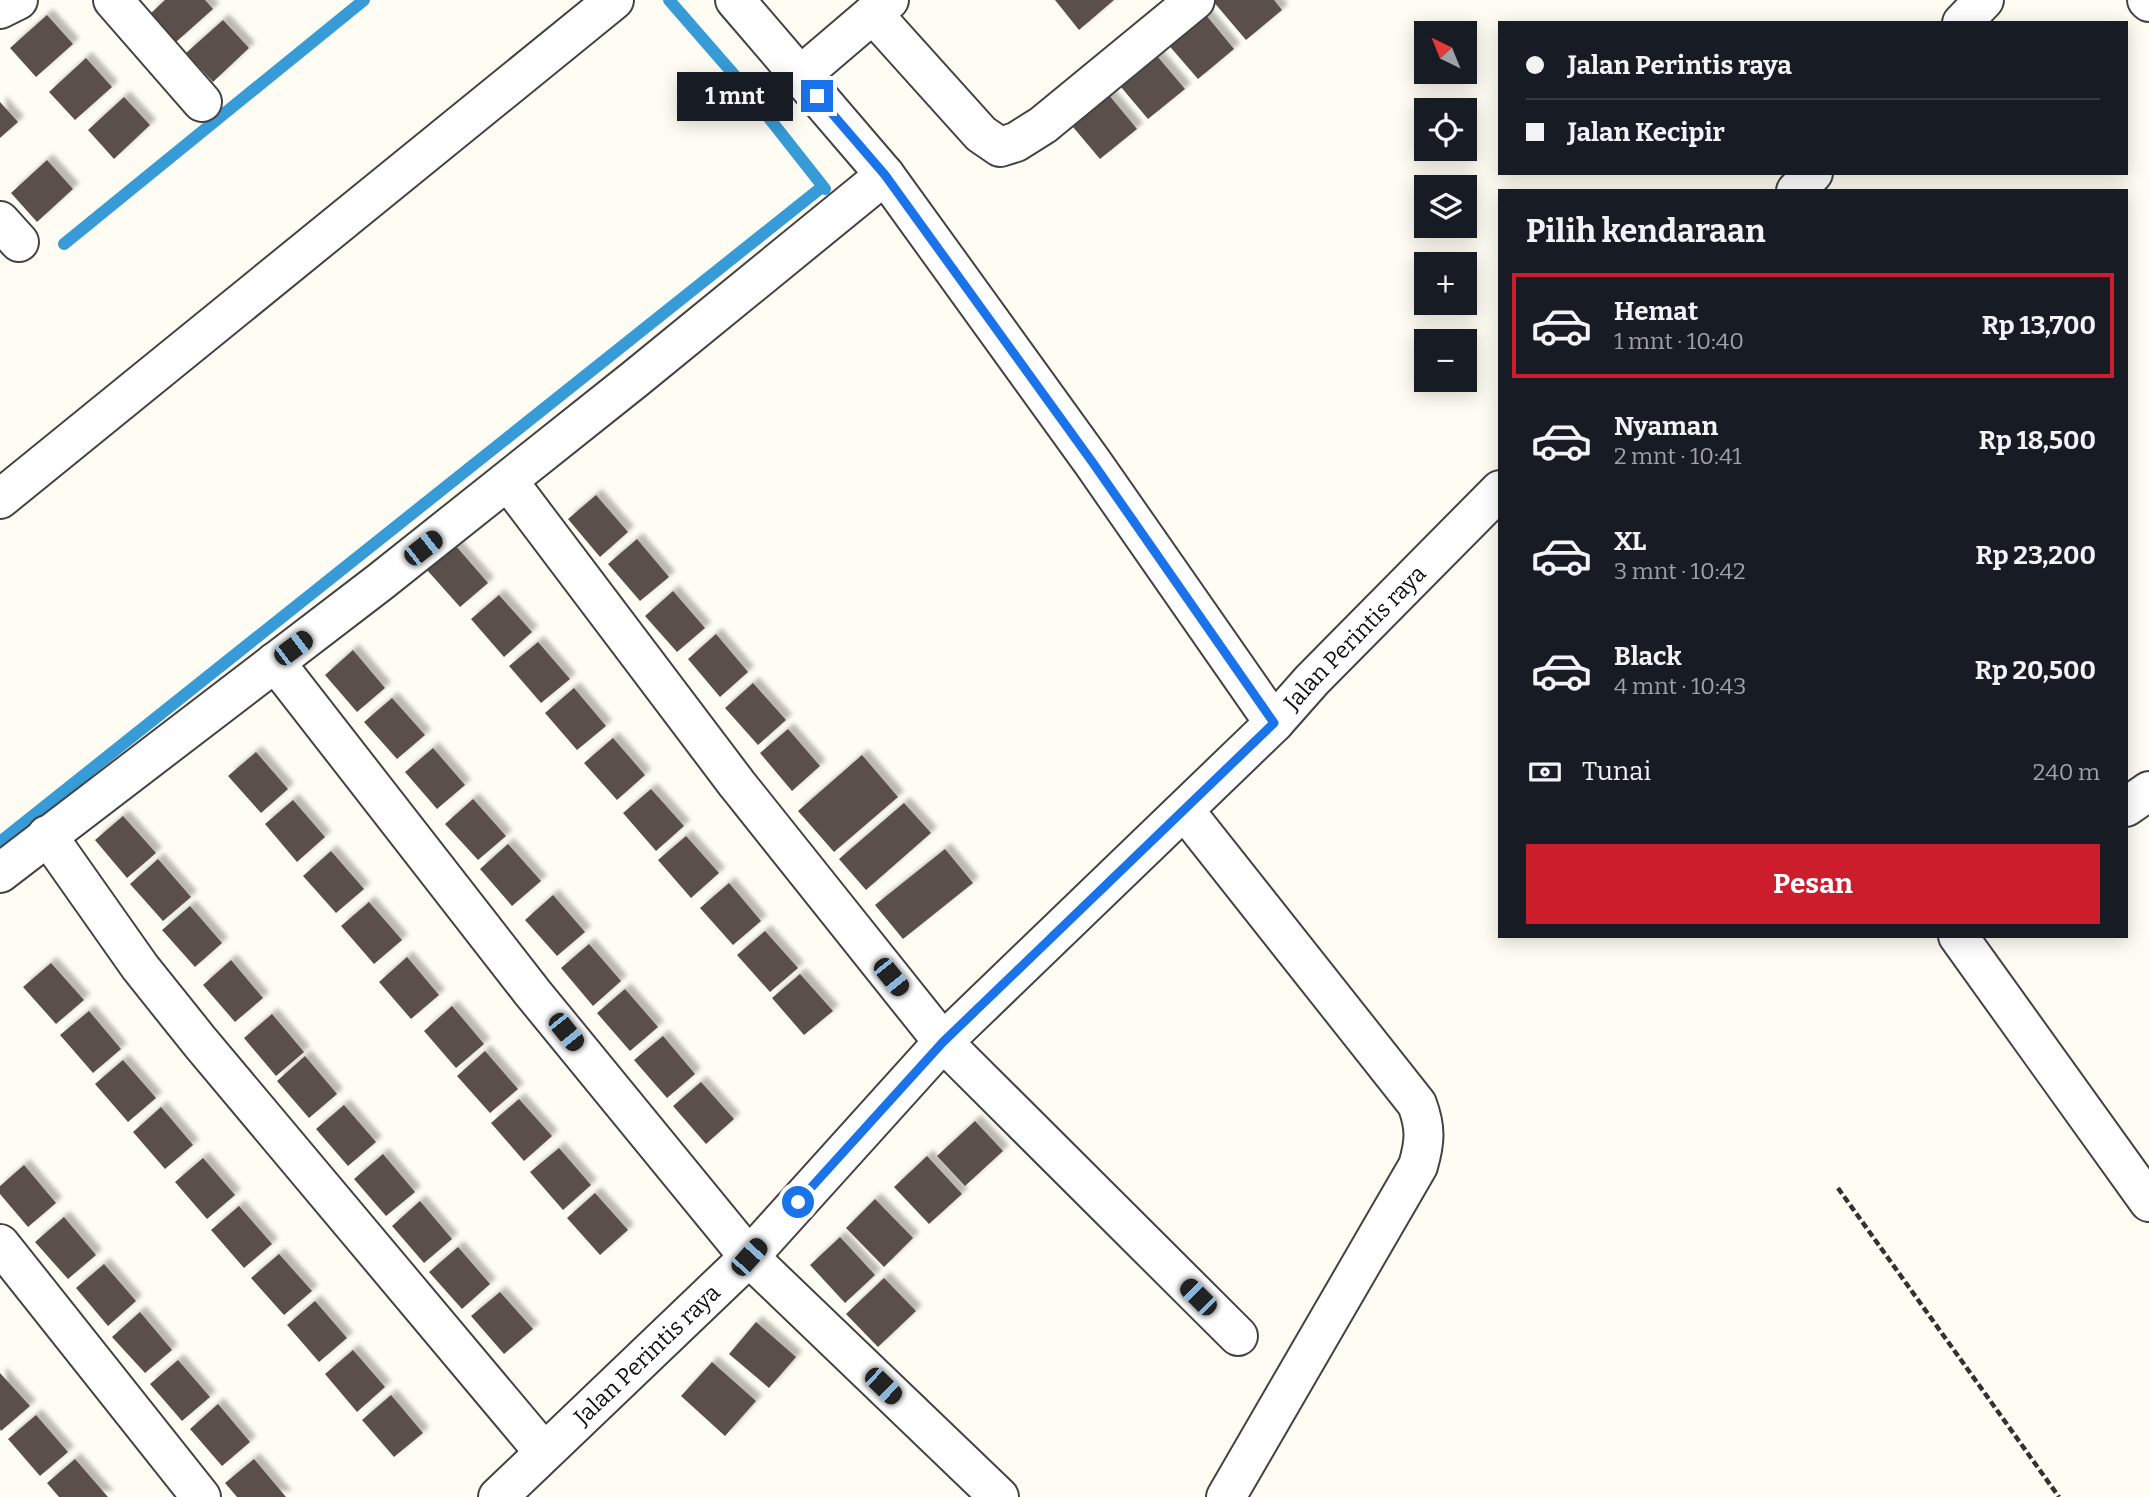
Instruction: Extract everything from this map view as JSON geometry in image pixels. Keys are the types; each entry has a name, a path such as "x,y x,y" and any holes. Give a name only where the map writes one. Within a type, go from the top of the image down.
{"street":[{"path":"0,9 18,0"},
{"path":"113,0 202,102"},
{"path":"734,0 885,175 1093,463 1274,723"},
{"path":"800,76 881,7 981,134 991,143 1000,146 1016,142 1043,125 1195,0"},
{"path":"1964,21 1984,0"},
{"path":"0,499 608,5"},
{"path":"0,873 508,481 885,175"},
{"path":"1798,189 1811,175"},
{"path":"508,481 737,784 943,1042 1238,1336"},
{"name":"Jalan Perintis raya","path":"498,1497 749,1257 943,1042 1274,723 1321,670 1498,492"},
{"path":"275,662 533,992 749,1257 999,1497"},
{"path":"2128,806 2149,791"},
{"path":"1185,811 1417,1104 1425,1125 1425,1142 1418,1166 1226,1497"},
{"path":"47,835 140,967 200,1042 544,1452"},
{"path":"1959,938 2149,1202"},
{"path":"0,1244 201,1497"}],"path":[{"path":"1838,1188 2059,1497"}],"building":[{"path":"165,0 205,0 213,9 176,42 150,14"},
{"path":"1055,0 1114,0 1079,30"},
{"path":"1212,0 1274,0 1282,10 1246,40"},
{"path":"1196,3 1234,49 1198,79 1159,34"},
{"path":"47,15 73,44 36,77 10,48"},
{"path":"223,20 249,48 213,82 186,53"},
{"path":"1146,43 1185,89 1148,119 1110,74"},
{"path":"86,58 112,87 75,120 49,92"},
{"path":"1099,83 1137,129 1100,159 1062,114"},
{"path":"124,97 150,125 114,159 88,130"},
{"path":"0,102 18,122 0,138"},
{"path":"47,160 73,189 37,222 11,193"},
{"path":"596,495 628,532 600,557 568,519"},
{"path":"637,539 669,577 640,601 608,564"},
{"path":"455,545 488,583 460,607 427,570"},
{"path":"673,591 705,628 677,652 645,616"},
{"path":"499,595 532,632 504,657 471,619"},
{"path":"716,634 748,672 720,697 688,659"},
{"path":"538,642 570,679 541,703 509,666"},
{"path":"353,650 385,688 357,712 325,675"},
{"path":"753,683 786,720 758,745 725,708"},
{"path":"574,688 606,726 577,750 545,713"},
{"path":"392,698 425,735 397,759 364,722"},
{"path":"788,729 820,766 792,791 760,753"},
{"path":"613,738 645,775 617,800 584,763"},
{"path":"433,748 465,785 437,809 405,772"},
{"path":"256,752 288,789 261,813 228,776"},
{"path":"862,755 898,797 834,852 798,811"},
{"path":"651,789 684,826 656,851 623,813"},
{"path":"473,799 506,836 478,860 445,824"},
{"path":"293,800 325,837 297,862 265,824"},
{"path":"904,803 931,833 866,890 839,859"},
{"path":"123,816 156,853 127,878 95,840"},
{"path":"686,836 719,873 691,898 658,860"},
{"path":"508,844 541,881 512,906 480,869"},
{"path":"945,849 973,883 903,939 875,905"},
{"path":"331,851 364,889 336,913 303,876"},
{"path":"158,859 191,897 163,921 130,884"},
{"path":"729,883 761,921 733,945 700,908"},
{"path":"553,895 585,932 557,956 525,920"},
{"path":"369,902 402,940 374,964 341,926"},
{"path":"190,906 222,943 195,967 162,930"},
{"path":"765,931 798,968 770,992 737,955"},
{"path":"589,944 621,981 593,1006 561,968"},
{"path":"407,957 439,995 411,1019 379,982"},
{"path":"231,960 263,998 235,1022 203,985"},
{"path":"51,963 84,1000 56,1024 23,987"},
{"path":"800,974 833,1011 804,1035 772,998"},
{"path":"625,989 658,1027 630,1051 597,1013"},
{"path":"452,1006 484,1044 456,1068 424,1031"},
{"path":"89,1011 121,1049 93,1073 60,1035"},
{"path":"272,1014 304,1052 276,1076 244,1038"},
{"path":"663,1036 695,1074 667,1098 634,1060"},
{"path":"485,1051 518,1089 490,1113 457,1076"},
{"path":"305,1056 337,1094 309,1118 277,1081"},
{"path":"123,1060 156,1098 128,1122 95,1084"},
{"path":"701,1082 734,1119 706,1144 673,1106"},
{"path":"519,1099 552,1136 524,1161 491,1123"},
{"path":"344,1105 376,1142 348,1166 316,1129"},
{"path":"161,1107 193,1145 165,1169 133,1132"},
{"path":"975,1121 1003,1151 965,1186 937,1156"},
{"path":"559,1148 591,1185 563,1210 530,1172"},
{"path":"383,1154 415,1192 386,1216 354,1179"},
{"path":"927,1156 962,1194 929,1224 894,1187"},
{"path":"203,1158 235,1195 207,1219 175,1182"},
{"path":"24,1165 56,1203 28,1227 0,1194 0,1186"},
{"path":"595,1193 628,1230 600,1255 567,1218"},
{"path":"875,1199 913,1238 884,1267 846,1228"},
{"path":"420,1201 452,1239 424,1263 392,1226"},
{"path":"239,1206 272,1244 244,1268 211,1230"},
{"path":"64,1217 96,1255 68,1279 35,1242"},
{"path":"840,1237 875,1275 845,1303 810,1265"},
{"path":"458,1247 490,1284 462,1309 429,1272"},
{"path":"279,1254 312,1291 284,1315 251,1278"},
{"path":"104,1264 136,1301 108,1326 76,1288"},
{"path":"884,1278 916,1311 878,1347 846,1314"},
{"path":"500,1292 533,1329 504,1354 471,1316"},
{"path":"315,1301 347,1338 319,1362 287,1325"},
{"path":"140,1312 172,1350 145,1373 112,1337"},
{"path":"756,1322 796,1357 769,1388 729,1354"},
{"path":"353,1350 385,1387 357,1412 325,1374"},
{"path":"178,1360 210,1397 182,1421 150,1384"},
{"path":"712,1362 756,1401 725,1436 681,1396"},
{"path":"0,1373 30,1406 1,1431 0,1429"},
{"path":"391,1395 423,1433 394,1457 362,1420"},
{"path":"218,1404 250,1442 222,1466 190,1429"},
{"path":"36,1415 68,1452 40,1476 8,1439"},
{"path":"75,1459 108,1497 59,1497 47,1483"},
{"path":"254,1459 286,1497 237,1497 225,1483"}],"waterway":[{"path":"64,244 364,0"},
{"path":"669,0 743,85 825,189"},
{"path":"0,842 822,187"}],"route":[{"path":"798,1202 943,1042 1274,723 1093,463 885,175 817,96"}]}
